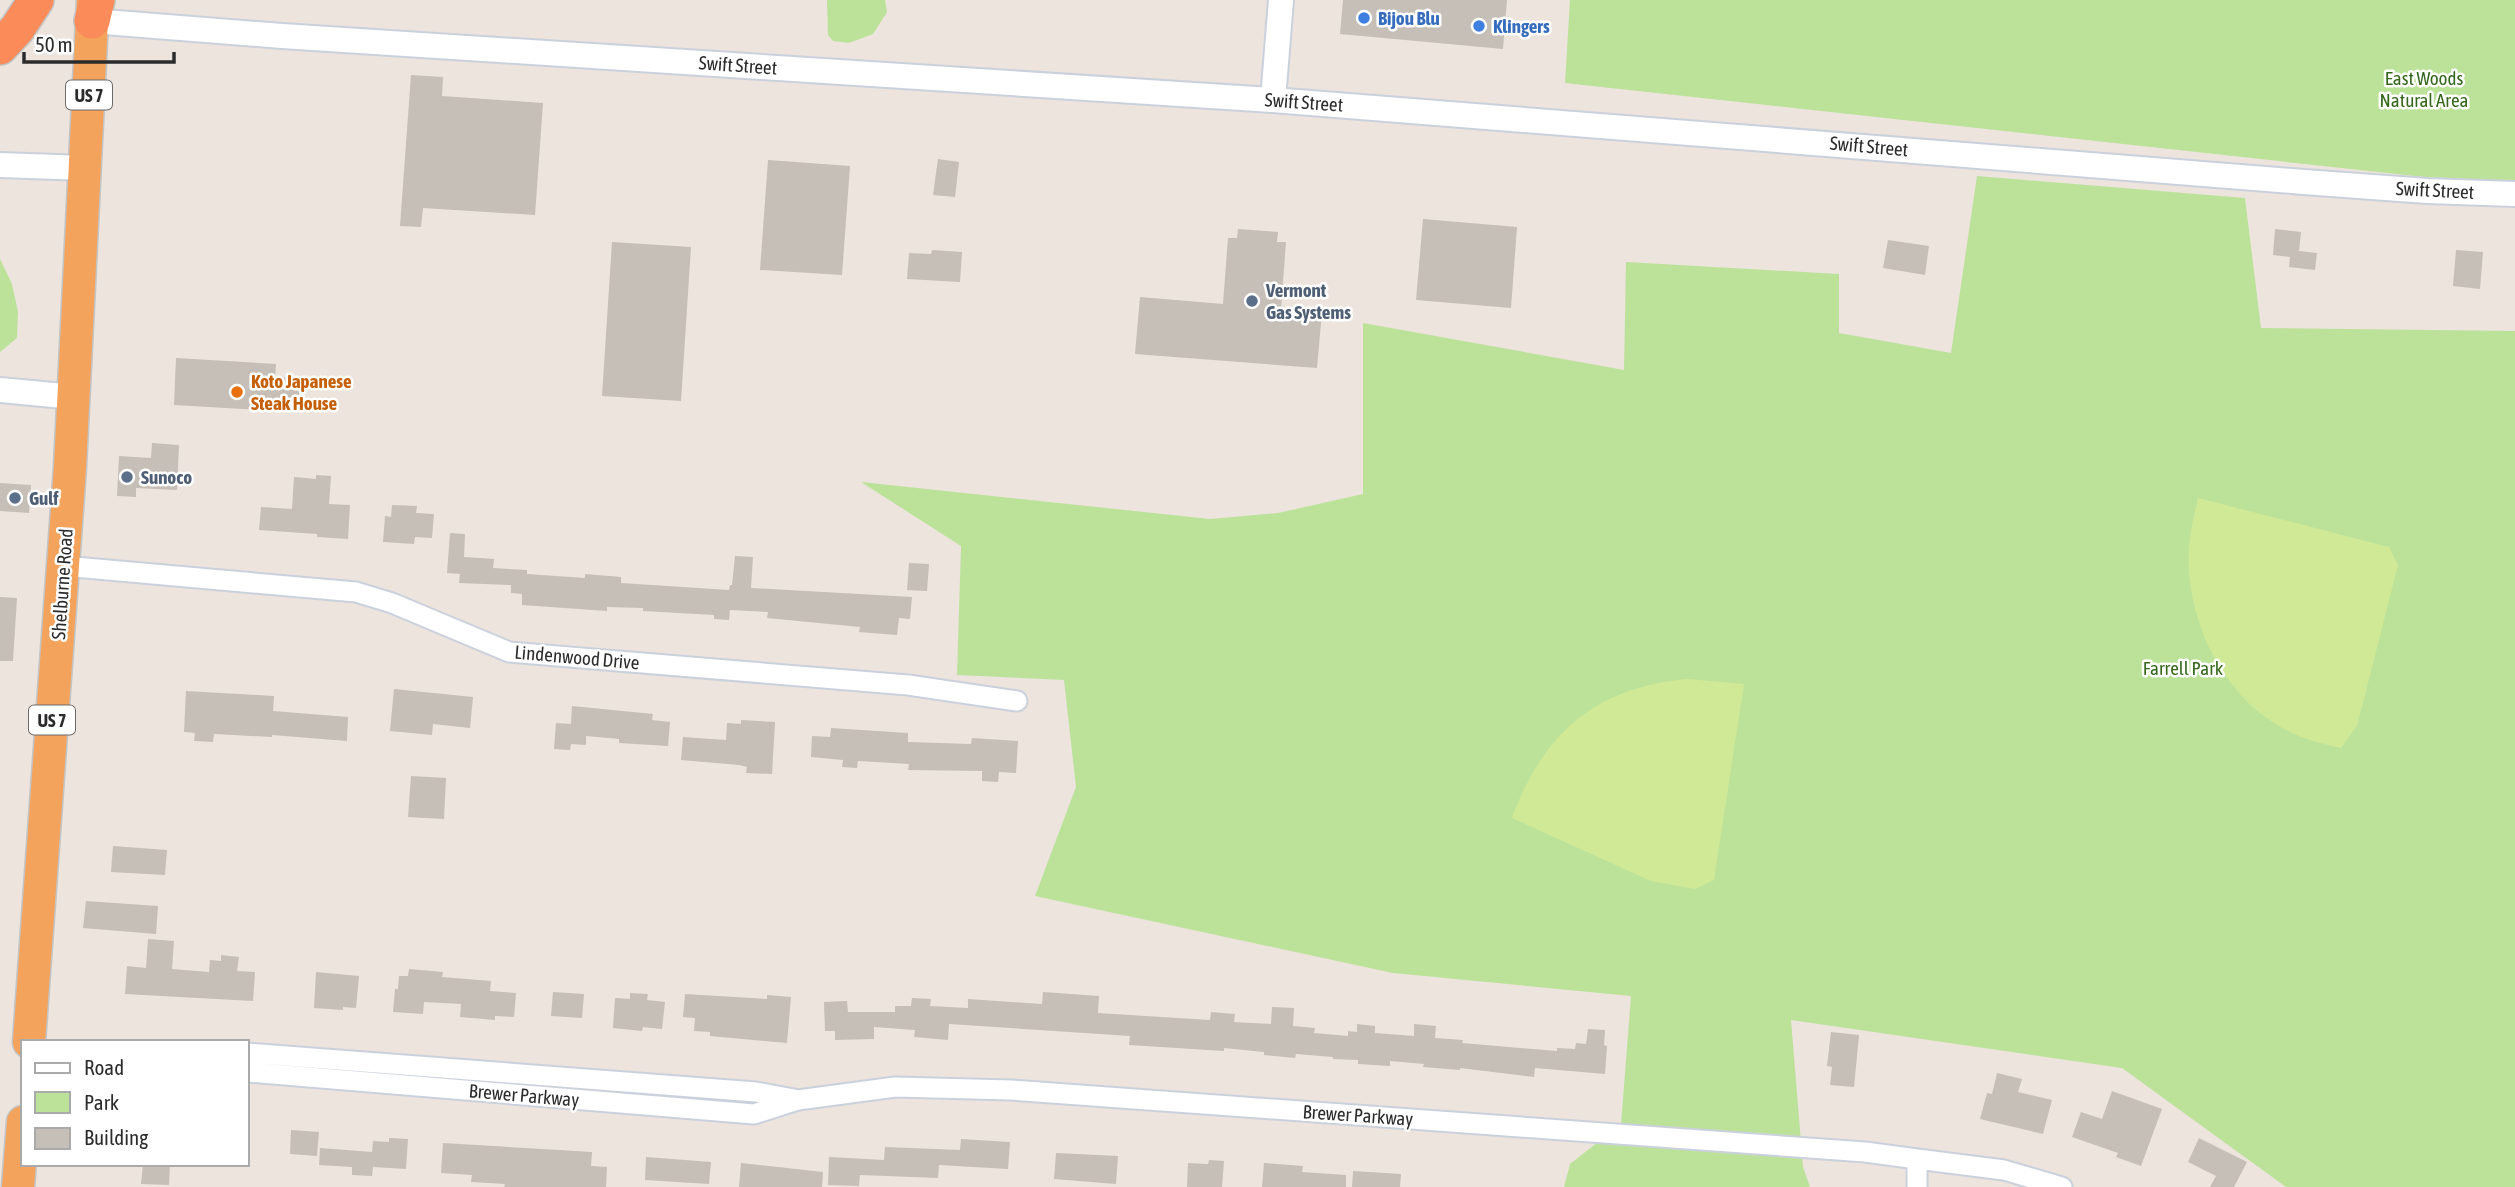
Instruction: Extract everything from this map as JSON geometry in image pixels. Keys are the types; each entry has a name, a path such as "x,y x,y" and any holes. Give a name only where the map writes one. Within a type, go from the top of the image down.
{"highway":[{"path":"0,47 17,29 36,0"},
{"name":"Shelburne Road","path":"29,1040 74,397 94,7"},
{"path":"18,1187 21,1148"}],"street":[{"path":"1273,100 1281,0"},
{"name":"Swift Street","path":"94,7 2290,181 2515,194"},
{"path":"0,165 85,168"},
{"path":"0,390 74,397"},
{"name":"Lindenwood Drive","path":"63,566 356,592 392,603 509,652 908,685 1017,701"},
{"name":"Brewer Parkway","path":"248,1053 755,1092 798,1100"},
{"name":"Brewer Parkway","path":"248,1072 754,1114 798,1100 895,1087 1011,1090 1865,1152 2004,1170 2062,1187"},
{"path":"1917,1159 1917,1187"}],"green space":[{"path":"827,0 885,0 887,12 873,34 849,43 833,41 828,35"},
{"name":"East Woods Natural Area","path":"1570,0 2515,0 2515,181 2424,177 1565,83"},
{"name":"Farrell Park","path":"1977,176 2245,198 2261,328 2515,331 2515,1187 2286,1187 2122,1068 1791,1020 1803,1167 1810,1187 1564,1187 1570,1164 1621,1124 1631,996 1393,973 1035,896 1076,787 1064,680 957,675 961,546 861,482 1210,519 1278,513 1363,494 1363,323 1624,370 1626,262 1839,274 1839,333 1951,353"},
{"path":"0,259 12,284 18,312 17,338 0,352"},
{"path":"2198,498 2389,547 2398,565 2357,726 2341,748 2302,737 2269,719 2233,686 2219,666 2198,620 2189,572 2190,535"},
{"path":"1687,679 1744,684 1714,880 1695,889 1651,881 1512,818 1540,762 1557,739 1577,720 1600,704 1626,692"}],"building":[{"path":"1343,0 1507,0 1503,49 1340,34"},
{"path":"411,75 443,77 442,96 543,103 535,215 423,208 421,227 400,226"},
{"path":"938,159 959,162 955,197 933,195"},
{"path":"768,160 850,166 842,275 760,270"},
{"path":"1423,219 1517,227 1511,308 1416,300"},
{"name":"Vermont Gas Systems","path":"1238,229 1278,232 1277,242 1286,242 1281,309 1322,312 1317,368 1135,354 1140,297 1223,304 1228,238 1237,238"},
{"path":"2275,229 2301,232 2299,251 2317,253 2315,270 2289,267 2290,257 2273,255"},
{"path":"1888,240 1929,246 1925,275 1883,268"},
{"path":"612,242 691,247 681,401 602,396"},
{"path":"932,250 962,252 960,282 907,279 909,253 931,254"},
{"path":"2456,250 2483,252 2480,289 2453,286"},
{"name":"Koto Japanese Steak House","path":"176,358 276,364 275,377 300,378 298,412 174,405"},
{"path":"152,443 179,445 177,490 136,488 136,497 117,496 119,456 151,458"},
{"path":"316,475 331,476 329,504 350,505 348,539 259,530 261,507 292,509 294,477 316,479"},
{"name":"Gulf","path":"0,483 31,485 29,513 0,511"},
{"path":"392,505 417,506 416,513 434,514 432,538 415,537 414,544 383,542 385,516 391,517"},
{"path":"450,533 465,534 464,557 494,559 493,568 527,570 527,574 585,578 585,574 621,577 621,583 729,590 735,556 753,557 751,588 912,597 910,619 899,618 897,635 859,632 860,627 767,618 768,612 730,610 729,620 714,619 714,615 643,611 643,608 607,607 607,611 522,605 522,594 511,593 511,585 459,583 460,574 447,573"},
{"path":"909,563 929,564 927,591 907,590"},
{"path":"0,597 17,598 13,661 0,661"},
{"path":"394,689 473,697 470,728 433,724 432,735 390,731"},
{"path":"186,691 274,696 273,711 348,717 347,741 214,734 213,742 194,741 195,733 184,732"},
{"path":"572,706 653,714 652,720 670,722 668,746 619,743 619,739 586,736 586,745 571,744 570,750 554,749 556,723 571,724"},
{"path":"741,720 775,722 772,774 746,773 747,767 739,765 681,760 683,737 726,740 727,723 741,724"},
{"path":"831,728 908,733 908,742 971,744 972,738 1018,741 1016,773 999,772 998,782 982,781 982,771 908,770 909,764 858,761 857,768 842,767 843,760 811,757 812,736 830,737"},
{"path":"411,776 446,778 444,819 408,817"},
{"path":"113,846 167,850 165,875 111,872"},
{"path":"86,901 158,906 156,934 83,928"},
{"path":"148,939 174,941 172,969 209,972 210,960 221,961 221,955 239,957 237,971 255,972 253,1001 125,994 127,966 146,968"},
{"path":"409,969 443,972 442,977 491,981 490,991 516,993 514,1017 495,1016 495,1020 460,1017 461,1004 424,1002 423,1014 393,1012 399,976 408,976"},
{"path":"316,972 359,976 356,1008 314,1008"},
{"path":"553,992 584,994 582,1018 551,1016"},
{"path":"1043,992 1099,996 1098,1013 1210,1020 1211,1012 1235,1014 1234,1022 1271,1024 1272,1007 1294,1008 1293,1026 1315,1028 1314,1033 1348,1036 1348,1031 1357,1032 1357,1024 1375,1026 1375,1033 1414,1036 1414,1024 1436,1026 1435,1038 1463,1040 1462,1043 1557,1051 1557,1048 1575,1049 1576,1043 1586,1044 1588,1029 1605,1030 1605,1074 1535,1068 1534,1077 1460,1068 1423,1067 1424,1064 1390,1061 1390,1066 1358,1064 1358,1060 1333,1057 1296,1054 1295,1058 1224,1048 1224,1051 1129,1045 1130,1036 949,1024 948,1040 914,1037 915,1030 874,1027 874,1039 835,1040 835,1031 825,1031 824,1002 847,1001 848,1012 895,1012 895,1006 911,1006 912,998 931,999 930,1006 968,1008 968,999 1042,1004"},
{"path":"630,993 648,994 647,1000 665,1002 662,1029 643,1027 642,1031 613,1028 615,998 630,999"},
{"path":"685,994 767,999 767,995 791,997 787,1043 710,1036 710,1032 694,1031 695,1018 683,1017"},
{"path":"1831,1032 1859,1035 1854,1087 1830,1085 1832,1067 1827,1066"},
{"path":"1997,1073 2022,1079 2018,1092 2052,1100 2043,1134 1980,1119 1987,1093 1992,1094"},
{"path":"2112,1091 2162,1109 2141,1166 2116,1157 2118,1153 2072,1137 2081,1112 2102,1119"},
{"path":"291,1130 319,1132 317,1156 290,1154"},
{"path":"389,1138 408,1139 406,1169 373,1167 372,1176 352,1175 352,1167 319,1165 320,1148 372,1152 373,1141 389,1142"},
{"path":"2199,1138 2247,1162 2234,1187 2210,1187 2216,1176 2188,1162"},
{"path":"961,1139 1010,1142 1008,1169 939,1165 938,1178 860,1175 859,1186 828,1185 829,1157 884,1160 885,1147 960,1150"},
{"path":"443,1143 592,1152 591,1166 607,1167 606,1187 504,1187 505,1184 471,1182 472,1175 441,1173"},
{"path":"1056,1153 1118,1156 1116,1184 1054,1179"},
{"path":"646,1157 711,1162 709,1184 645,1180"},
{"path":"1209,1160 1224,1161 1222,1187 1187,1187 1188,1163 1208,1164"},
{"path":"741,1163 823,1172 822,1187 739,1187"},
{"path":"1264,1163 1303,1166 1302,1172 1346,1175 1346,1187 1262,1187"},
{"path":"143,1166 170,1166 169,1185 141,1184"},
{"path":"1353,1171 1401,1174 1400,1187 1352,1187"}],"place":[{"name":"Bijou Blu","path":"1364,18"},
{"name":"Klingers","path":"1479,26"},
{"name":"Vermont Gas Systems","path":"1252,301"},
{"name":"Koto Japanese Steak House","path":"237,392"},
{"name":"Sunoco","path":"127,477"},
{"name":"Gulf","path":"15,498"}]}
